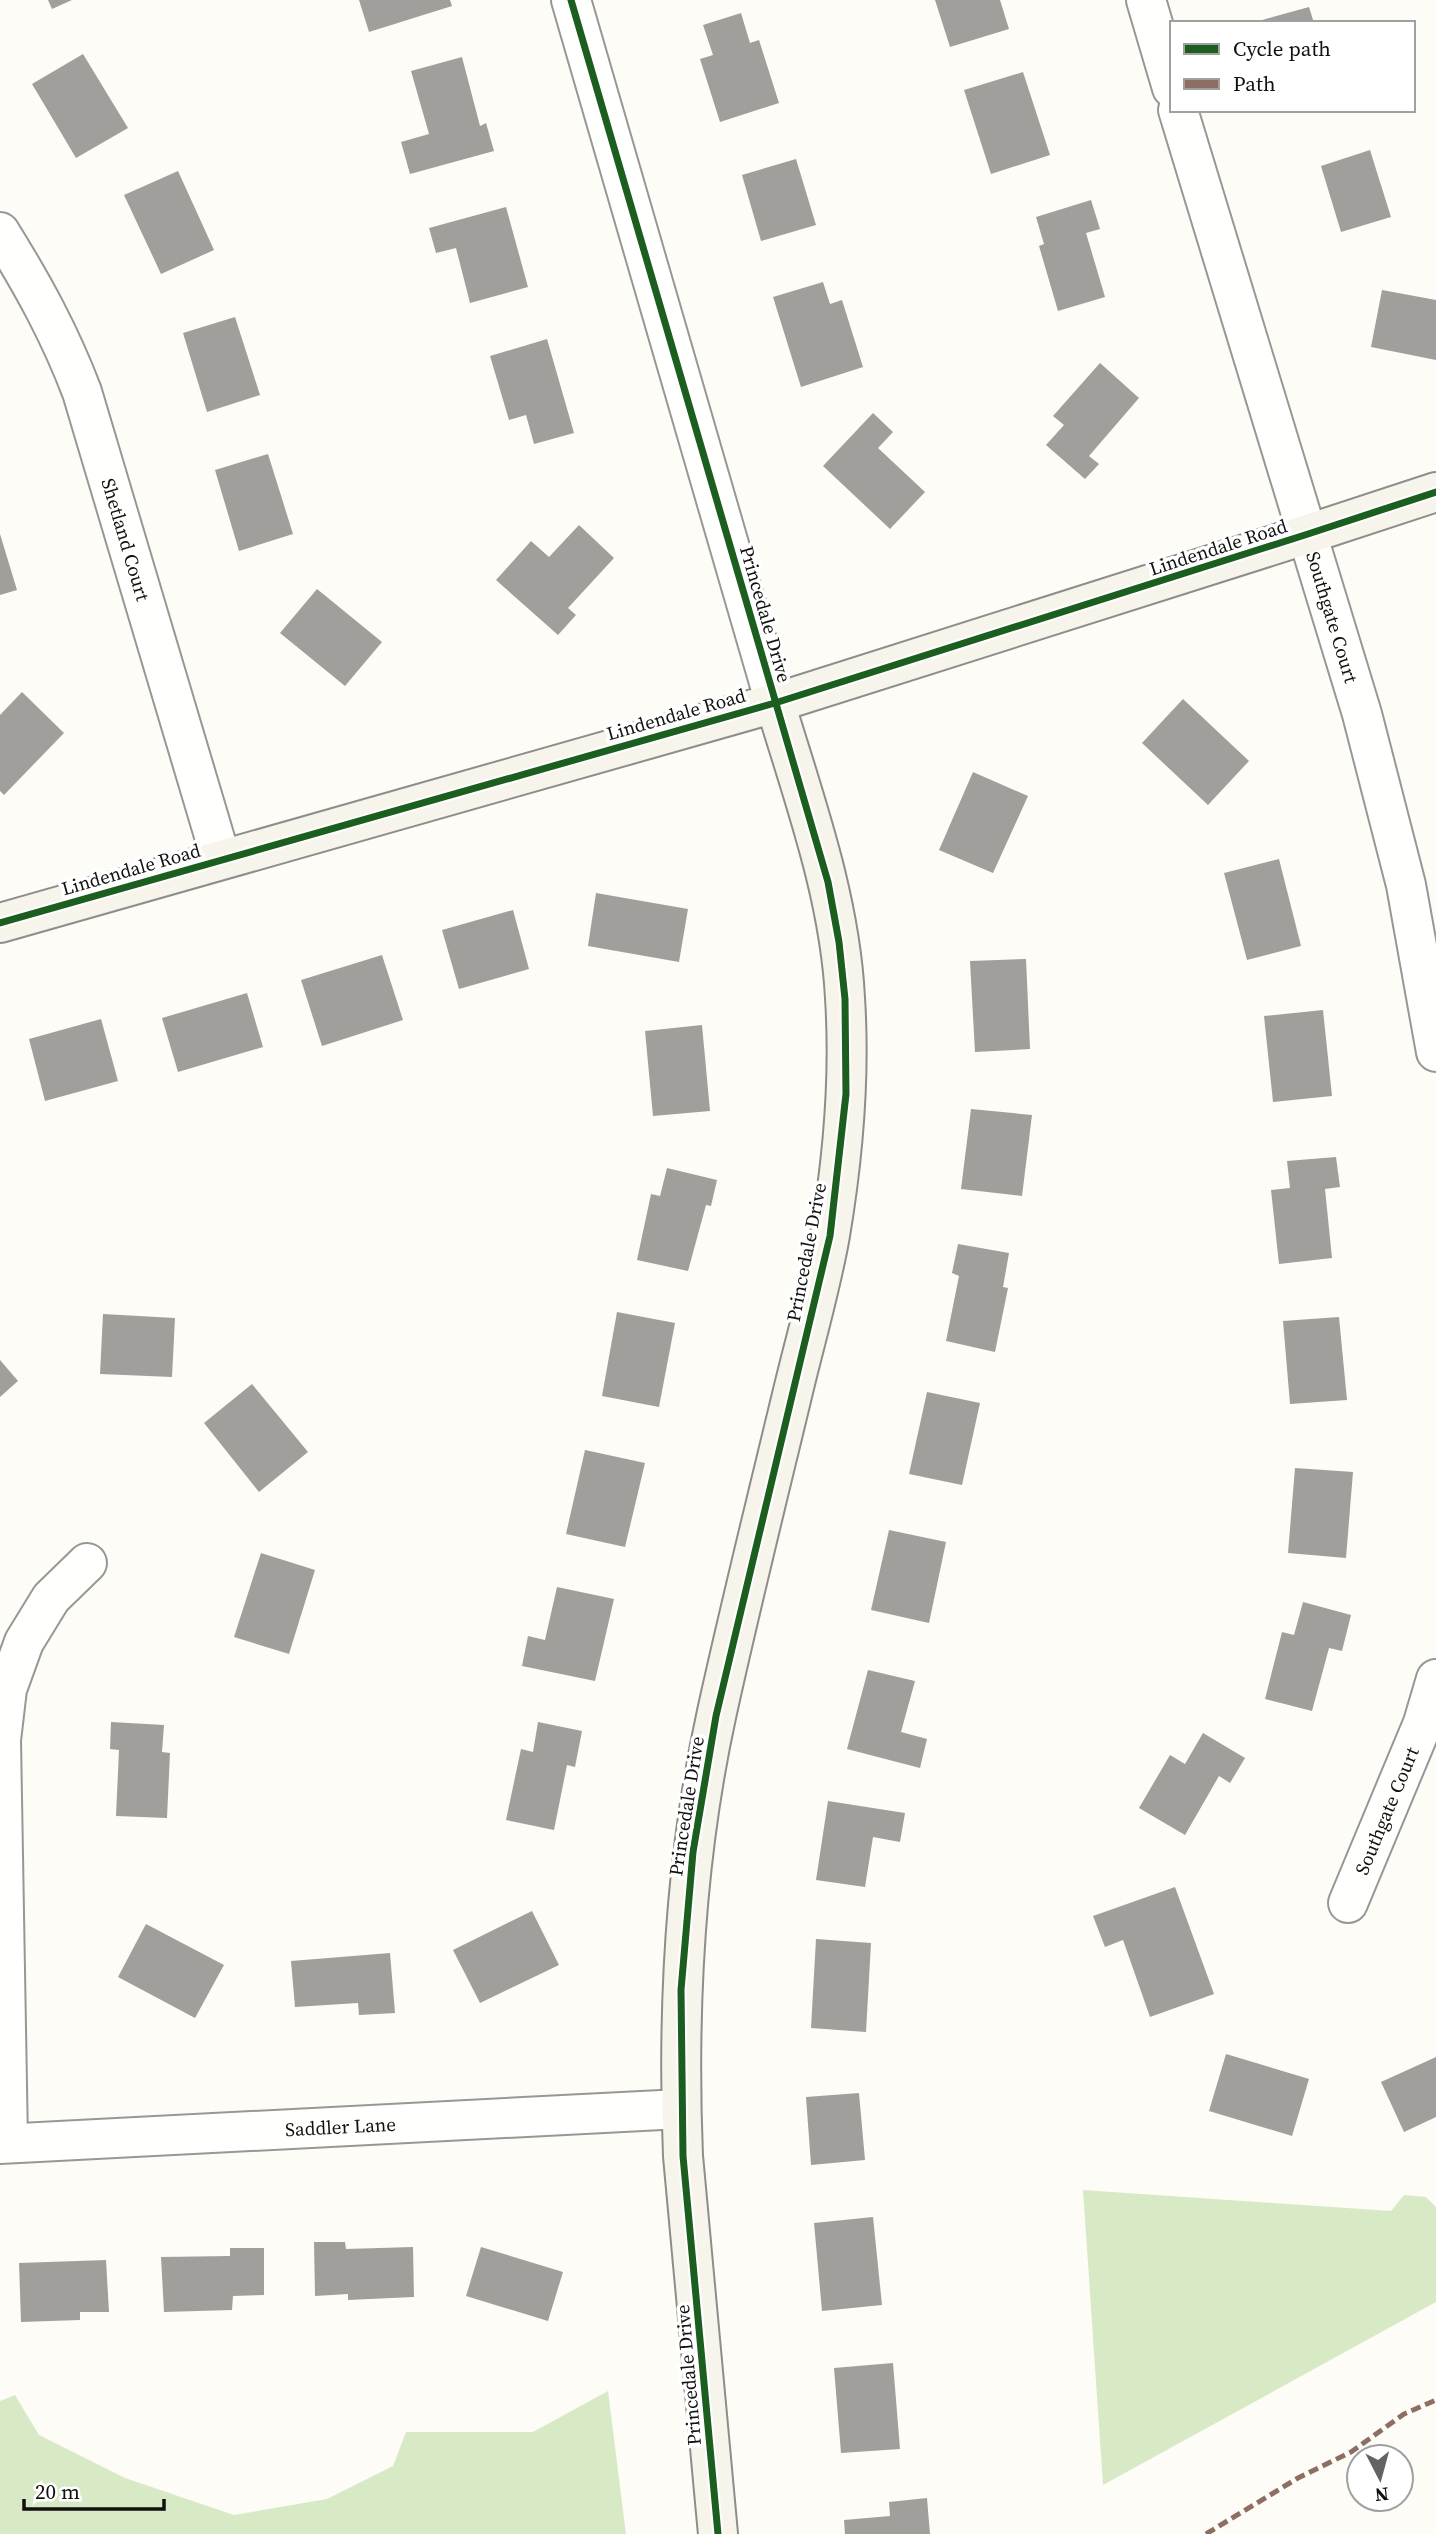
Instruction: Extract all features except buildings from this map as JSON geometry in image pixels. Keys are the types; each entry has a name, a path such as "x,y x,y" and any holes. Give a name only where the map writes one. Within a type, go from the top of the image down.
{"street":[{"name":"Princedale Drive","path":"571,0 828,881 839,942 845,999 846,1094 830,1236 716,1716 693,1852 681,1990 682,2155 718,2534"},
{"path":"1146,0 1170,81"},
{"name":"Southgate Court","path":"1179,112 1362,714 1406,885 1436,1052"},
{"name":"Shetland Court","path":"0,232 36,289 64,345 82,392 221,859"},
{"name":"Lindendale Road","path":"0,923 775,702 1436,492"},
{"path":"4,2143 1,1740 6,1689 23,1642 51,1598 87,1563"},
{"name":"Southgate Court","path":"1348,1903 1423,1723 1436,1679"},
{"name":"Saddler Lane","path":"4,2143 681,2109"}],"green space":[{"path":"1083,2190 1391,2211 1404,2195 1426,2197 1436,2207 1436,2302 1103,2485"},
{"path":"608,2391 626,2534 0,2534 0,2401 15,2395 39,2435 125,2478 234,2515 327,2499 393,2466 406,2432 533,2432"}],"marked path":[{"path":"1206,2534 1298,2478 1351,2452 1404,2414 1436,2400"}],"cycle path":[{"path":"571,0 828,882 839,942 845,999 846,1094 830,1236 716,1716 693,1852 681,1990 683,2156 718,2534"},
{"path":"0,923 775,703 1436,492"}]}
